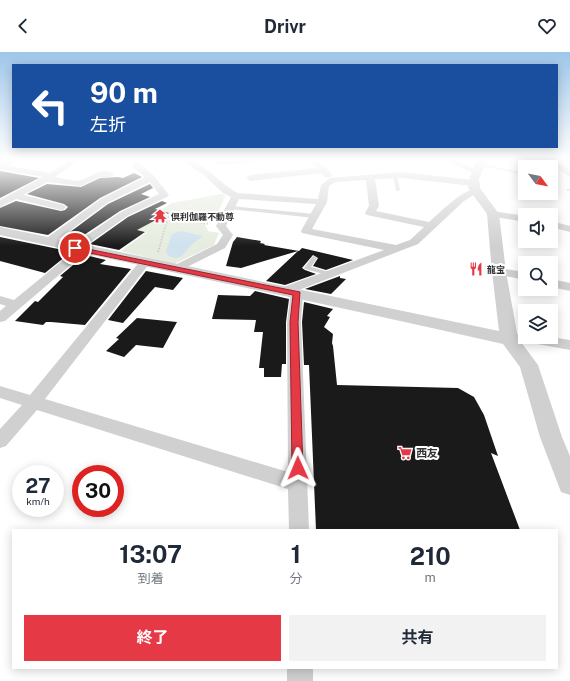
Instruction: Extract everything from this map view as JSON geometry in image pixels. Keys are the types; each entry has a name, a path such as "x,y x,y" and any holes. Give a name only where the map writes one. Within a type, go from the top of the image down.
{"street":[{"path":"0,204 30,187"},
{"path":"48,242 104,201 132,187"},
{"path":"0,318 79,248 124,214 164,195 158,187"},
{"path":"222,187 236,196 322,202"},
{"path":"325,187 322,202 306,231 398,249"},
{"path":"371,187 374,206 370,213 432,226"},
{"path":"291,292 331,274 414,242 461,199 469,187"},
{"path":"484,187 494,214 499,272 509,339 528,365 551,437 570,484"},
{"path":"15,196 62,207"},
{"path":"175,269 221,246 228,235 221,226 236,196"},
{"path":"494,214 518,218"},
{"path":"558,226 570,229"},
{"path":"0,231 509,339 532,338 570,345"},
{"path":"0,441 34,402 145,262"},
{"path":"499,272 518,275"},
{"path":"558,284 570,287"},
{"path":"291,292 294,322 299,529"},
{"path":"0,300 16,305"},
{"path":"0,392 298,483"},
{"path":"300,669 300,681"}],"lane":[{"path":"231,208 315,216"},
{"path":"314,258 307,268 331,274"}],"path":[{"path":"157,253 168,217 221,226"}],"shaded area":[{"path":"221,194 226,195 218,212 205,224 208,231 219,233 214,245 174,264 121,251 147,232 130,228 172,203"}],"water":[{"path":"181,231 203,236 191,245 182,256 175,258 169,256 166,251 172,234"}],"building":[{"path":"0,187 21,187 0,198"},
{"path":"40,187 121,187 100,198 48,235 0,226 0,208 16,201 61,211 68,207 64,204 27,194"},
{"path":"143,187 153,188 141,194 150,197 120,211 75,241 62,238 108,204"},
{"path":"162,201 167,203 155,209 169,213 137,230 145,232 119,250 90,244 128,217"},
{"path":"0,237 71,252 45,273 0,261"},
{"path":"237,237 261,241 260,243 265,244 264,245 299,251 302,248 353,260 326,270 313,266 318,258 313,255 302,268 316,274 285,285 266,281 298,251 241,268 226,266 233,242"},
{"path":"85,255 106,260 100,264 131,269 85,325 46,322 43,325 15,321 35,301 38,302 63,277 60,276"},
{"path":"146,271 183,278 173,290 155,287 123,323 108,320"},
{"path":"340,276 340,278 346,279 331,294 305,289"},
{"path":"255,291 289,299 286,322 286,364 282,364 281,377 264,377 264,368 259,368 263,332 254,332 256,320 212,319 218,295 250,296"},
{"path":"304,302 333,309 327,316 330,317 324,327 333,334 332,343 337,385 458,388 474,397 484,415 498,456 491,453 520,529 316,529 309,365 304,365 302,322"},
{"path":"137,318 177,322 163,348 136,345 124,357 106,351 119,339 116,338"}],"place":[{"name":"倶利伽羅不動尊","path":"160,216"},
{"name":"龍宝","path":"476,269"},
{"name":"西友","path":"405,453"}],"route":[{"path":"75,248 297,293 294,322 298,468"}]}
